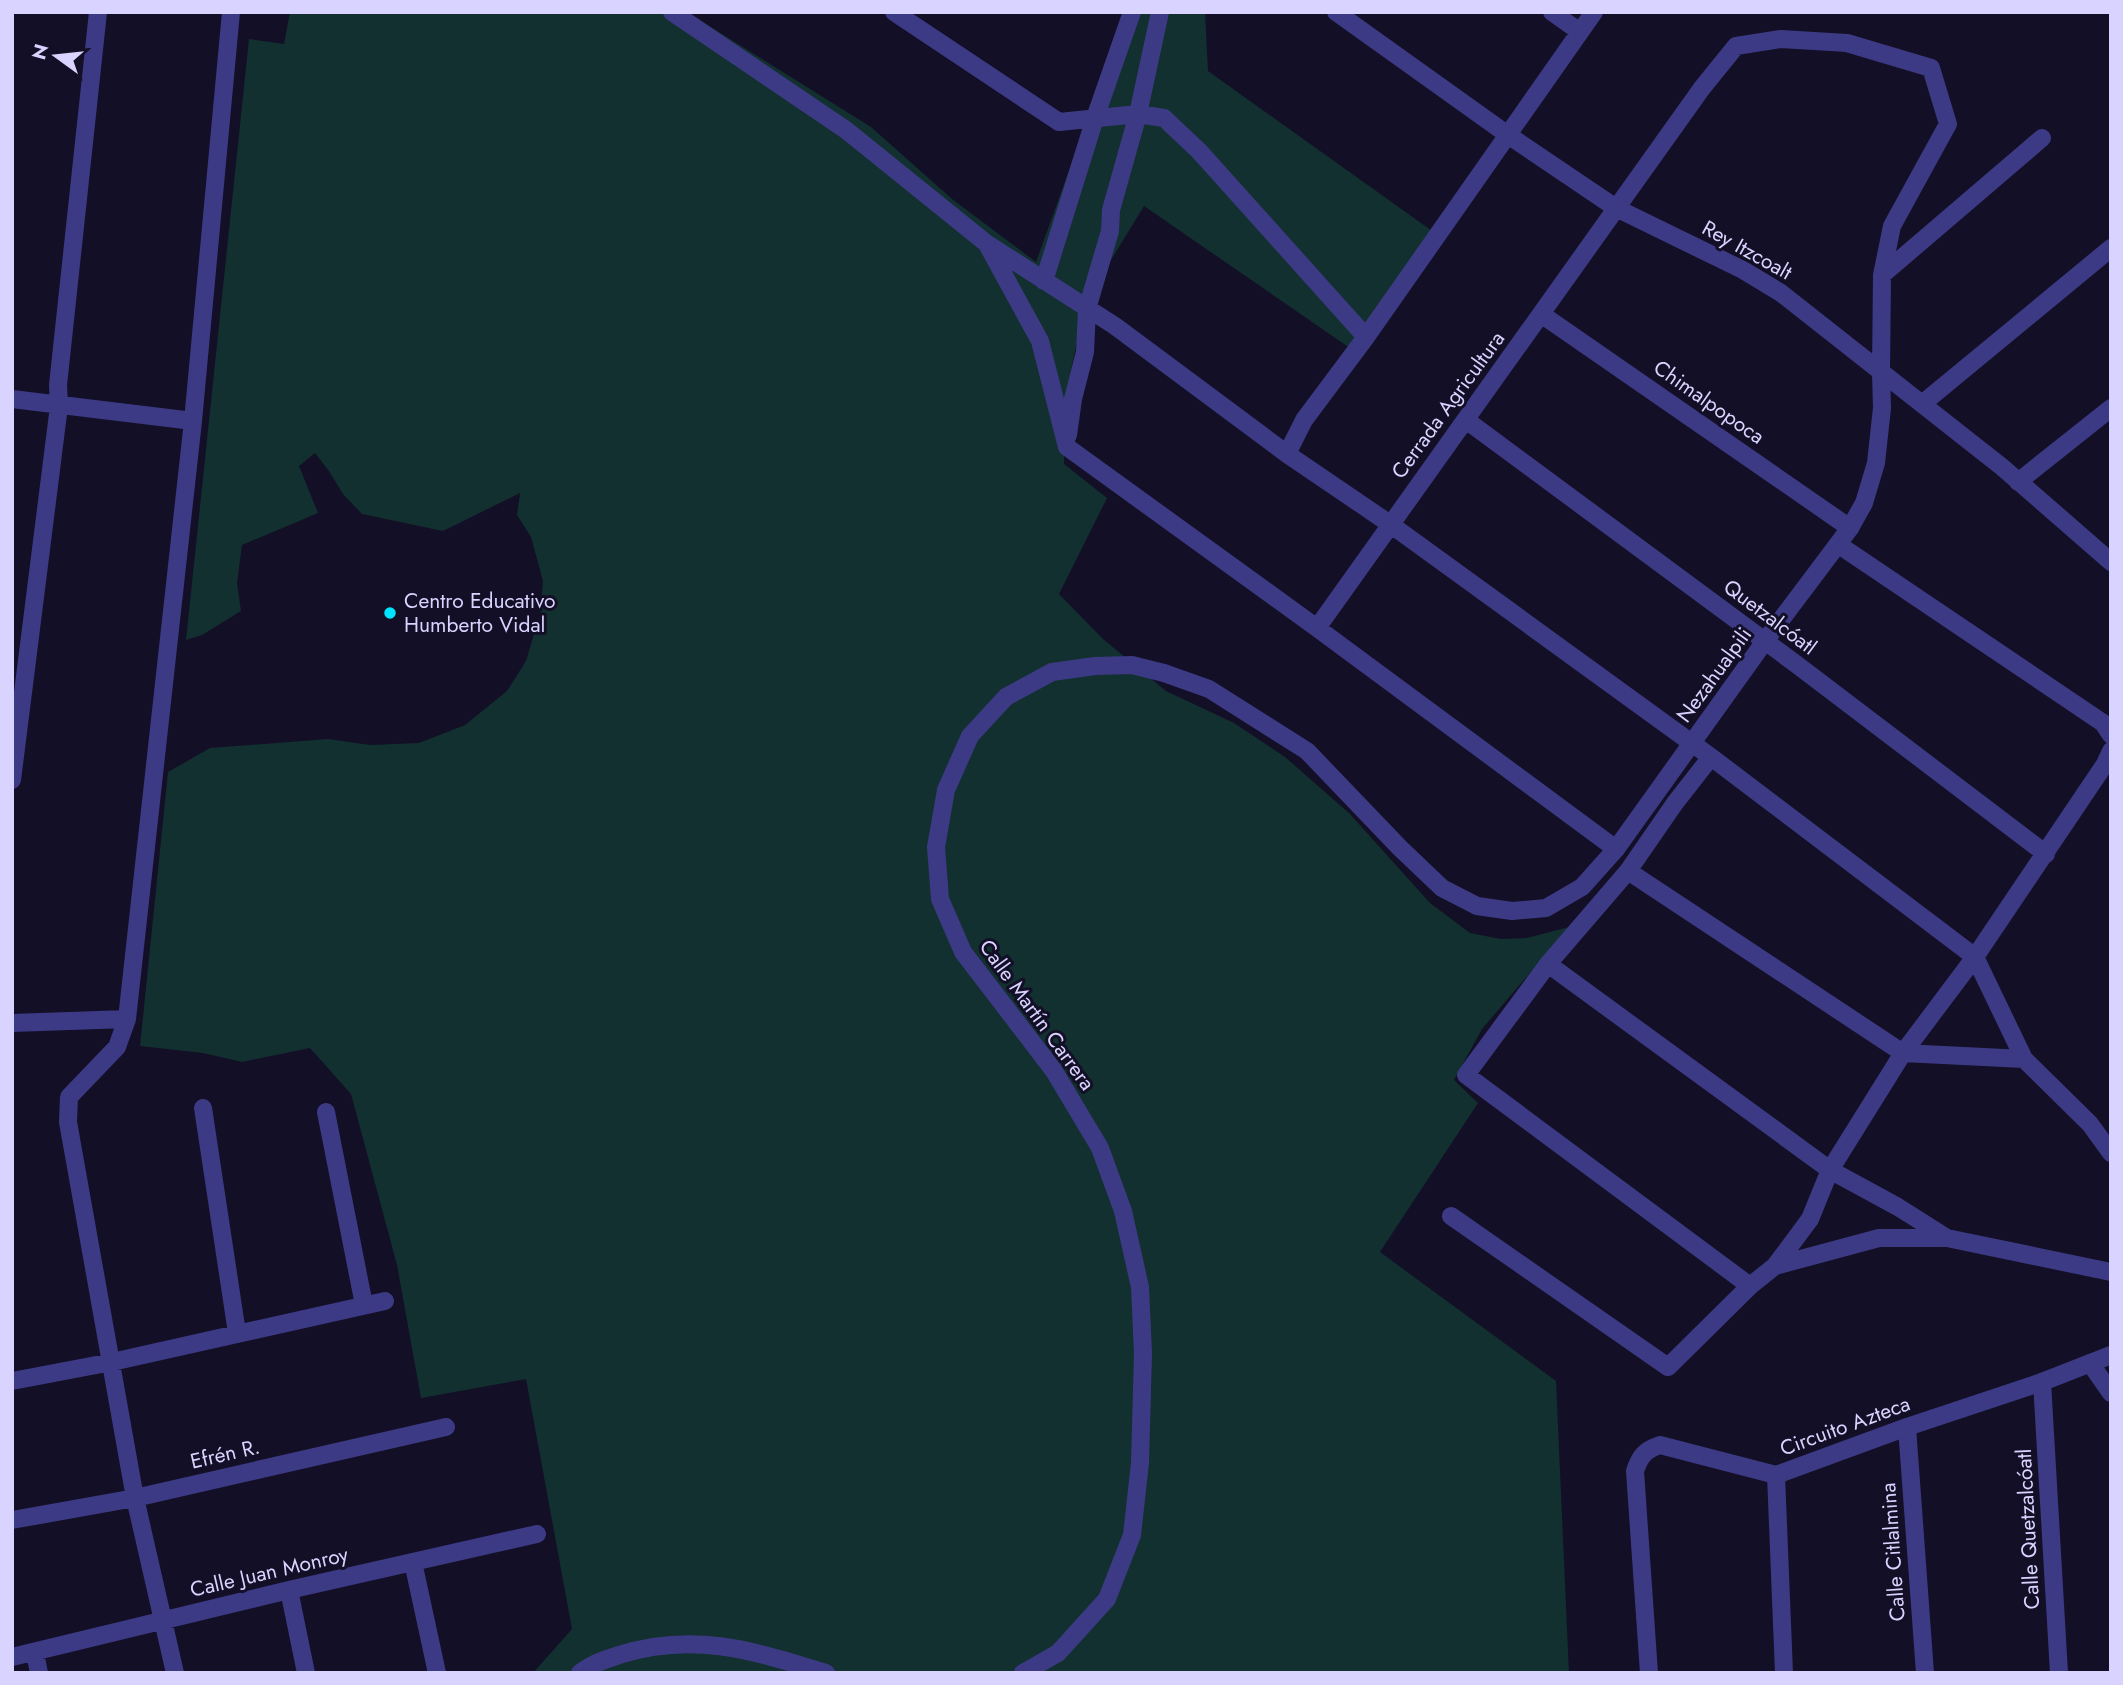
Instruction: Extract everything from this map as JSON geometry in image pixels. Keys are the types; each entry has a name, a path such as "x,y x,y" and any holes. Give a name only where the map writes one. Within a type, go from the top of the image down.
{"street":[{"path":"12,780 59,406 58,385 98,12"},
{"path":"175,1673 135,1498 68,1122 69,1097 117,1047 127,1019 193,421 231,12"},
{"path":"672,12 846,130 986,243 1115,326 1287,454 1390,524 1711,757 1975,957 2024,1059 2090,1124 2111,1153"},
{"path":"894,12 1059,122 1138,114 1164,118 1199,151 1366,337"},
{"path":"1044,281 1095,118 1132,12"},
{"path":"1067,447 1073,400 1085,352 1087,310 1110,231 1111,210 1138,114 1160,12"},
{"name":"Rey Itzcoalt","path":"1336,12 1508,135 1616,208 1743,270 1781,293 2109,557"},
{"path":"1552,12 1580,32"},
{"path":"1287,454 1304,421 1594,12"},
{"name":"Cerrada Agricultura","path":"1317,628 1702,88 1736,46 1781,39 1847,43 1931,68 1948,124 1892,226 1882,275"},
{"path":"1882,275 2042,138"},
{"path":"986,243 1040,341 1067,447 1616,849"},
{"path":"1922,404 2111,248"},
{"name":"Nezahualpili","path":"1616,849 1765,641 1839,545 1864,503 1876,463 1882,408 1882,275"},
{"name":"Chimalpopoca","path":"1541,314 1850,528"},
{"path":"12,399 193,421"},
{"path":"2018,482 2111,408"},
{"name":"Quetzalcóatl","path":"1466,419 2046,853"},
{"path":"1839,545 2103,723 2111,734"},
{"name":"Calle Martín Carrera","path":"1023,1673 1058,1653 1107,1599 1132,1535 1140,1463 1142,1408 1140,1287 1123,1211 1100,1148 1054,1071 963,952 940,900 936,847 946,790 970,736 1006,697 1052,672 1095,666 1132,666 1164,673 1209,690 1307,751 1400,848 1443,888 1477,906 1512,911 1546,908 1582,887 1616,849"},
{"path":"1451,1216 1668,1367 1750,1286 1775,1266 1810,1219 1830,1170 1903,1054 1975,957 2105,765 2111,751"},
{"path":"1711,757 1628,871 1548,964 1466,1075 1750,1286"},
{"path":"1628,871 1903,1054 2024,1059"},
{"path":"1548,964 1830,1170 1898,1207 1947,1238"},
{"path":"12,1023 127,1019"},
{"path":"203,1108 237,1333"},
{"path":"326,1112 364,1305"},
{"path":"1775,1266 1879,1238 1947,1238 2111,1272"},
{"path":"12,1381 111,1362 385,1301"},
{"name":"Circuito Azteca","path":"1649,1673 1635,1471 1640,1457 1650,1448 1660,1445 1776,1475 2042,1382 2111,1355"},
{"path":"2090,1363 2111,1393"},
{"name":"Calle Quetzalcóatl","path":"2042,1382 2059,1673"},
{"name":"Efrén R.","path":"12,1520 135,1498 446,1427"},
{"name":"Calle Citlalmina","path":"1907,1427 1925,1673"},
{"path":"1776,1475 1784,1673"},
{"name":"Calle Juan Monroy","path":"12,1657 537,1534"},
{"path":"413,1562 437,1673"},
{"path":"289,1590 306,1673"},
{"path":"580,1673 592,1664 633,1651 680,1642 746,1649 825,1673"},
{"path":"35,1653 39,1673"}],"green space":[{"path":"290,12 687,12 871,127 952,199 1036,262 1126,12 1205,12 1208,71 1442,238 1360,355 1144,206 1086,301 1065,397 1064,464 1107,498 1059,594 1103,639 1166,691 1234,723 1285,757 1349,813 1430,903 1470,933 1501,939 1527,938 1569,927 1482,1029 1454,1080 1478,1103 1380,1252 1556,1381 1569,1673 533,1673 572,1629 526,1379 421,1398 397,1265 351,1094 310,1048 242,1062 203,1053 140,1046 168,772 210,748 328,739 370,745 419,743 465,725 507,691 526,661 540,614 543,581 531,537 517,515 520,493 443,531 362,514 343,494 315,453 299,466 318,513 242,545 237,583 241,611 202,635 186,640 249,39 284,44"}],"place":[{"name":"Centro Educativo Humberto Vidal","path":"390,613"}]}
